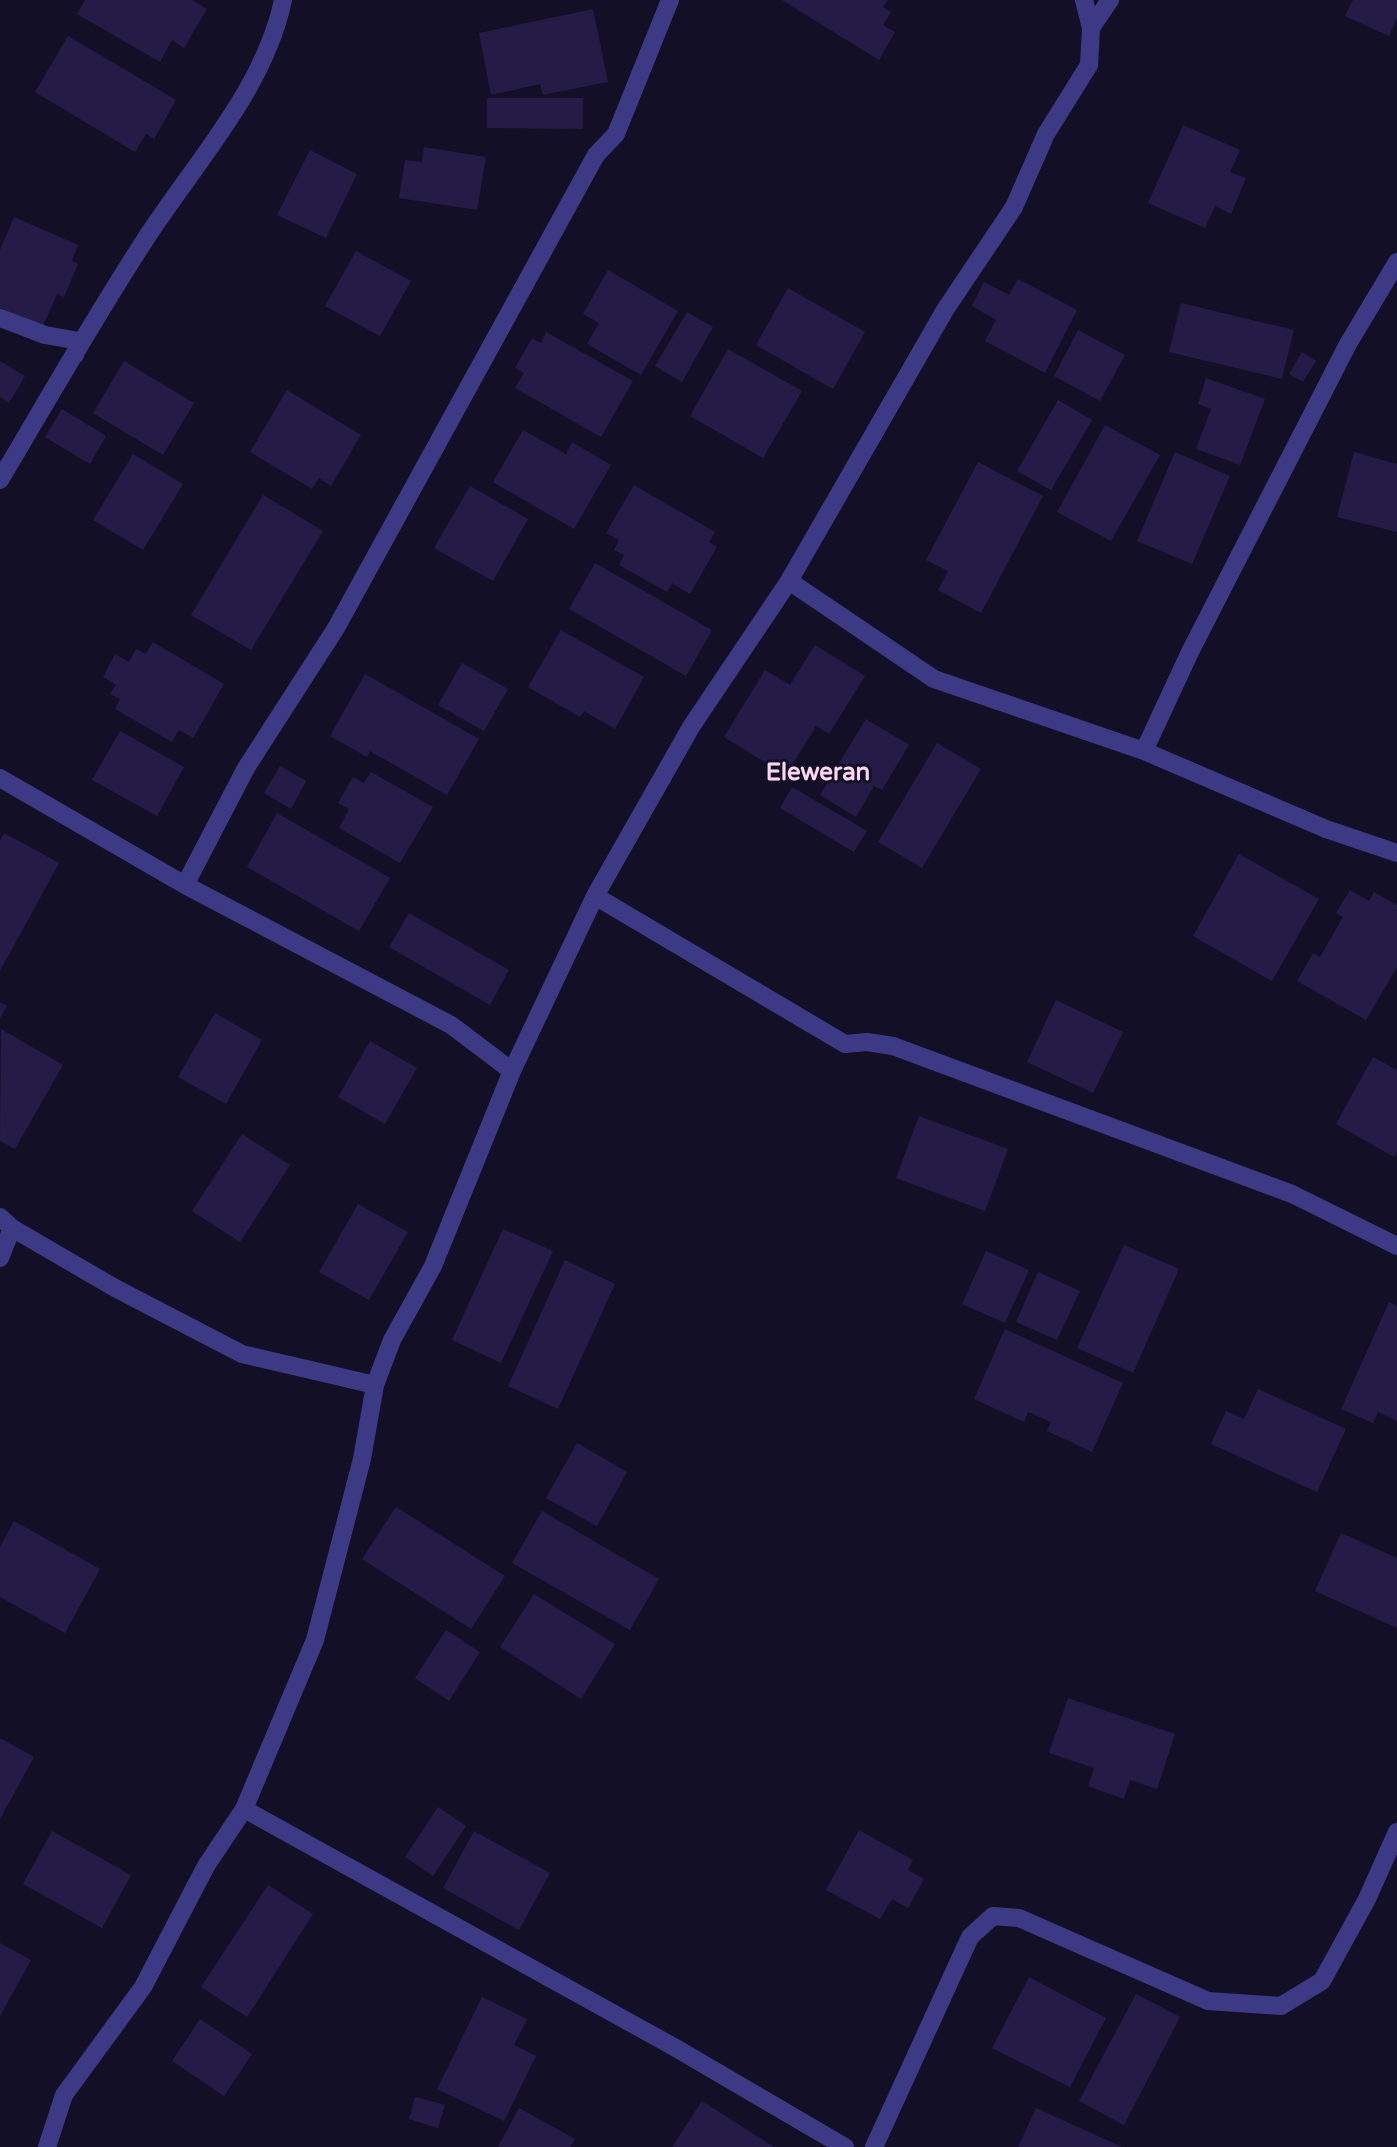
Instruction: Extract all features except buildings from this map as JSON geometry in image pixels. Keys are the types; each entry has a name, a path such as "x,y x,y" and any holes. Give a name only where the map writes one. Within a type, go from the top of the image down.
{"street":[{"path":"0,480 142,244 248,88 279,19 283,0"},
{"path":"185,885 246,768 335,628 589,167 616,134 670,0"},
{"path":"47,2147 64,2095 143,1987 206,1866 244,1809 315,1640 362,1458 375,1385 392,1340 433,1266 512,1071 595,896 691,727 789,581 945,310 1014,207 1046,134 1088,65 1091,29 1084,0"},
{"path":"1091,29 1110,0"},
{"path":"1144,751 1190,652 1348,344 1397,262"},
{"path":"0,318 45,335 79,341 75,355"},
{"path":"789,581 934,679 1144,751 1326,829 1397,853"},
{"path":"0,778 185,885 451,1025 512,1071"},
{"path":"595,896 845,1044 867,1042 892,1046 1292,1194 1397,1246"},
{"path":"0,1258 6,1223 115,1288 242,1354 375,1385"},
{"path":"244,1809 674,2047 845,2147"},
{"path":"874,2147 970,1937 993,1916 1019,1918 1208,2001 1281,2006 1322,1982 1367,1899 1397,1832"}],"district":[{"name":"Eleweran","path":"818,774"}]}
